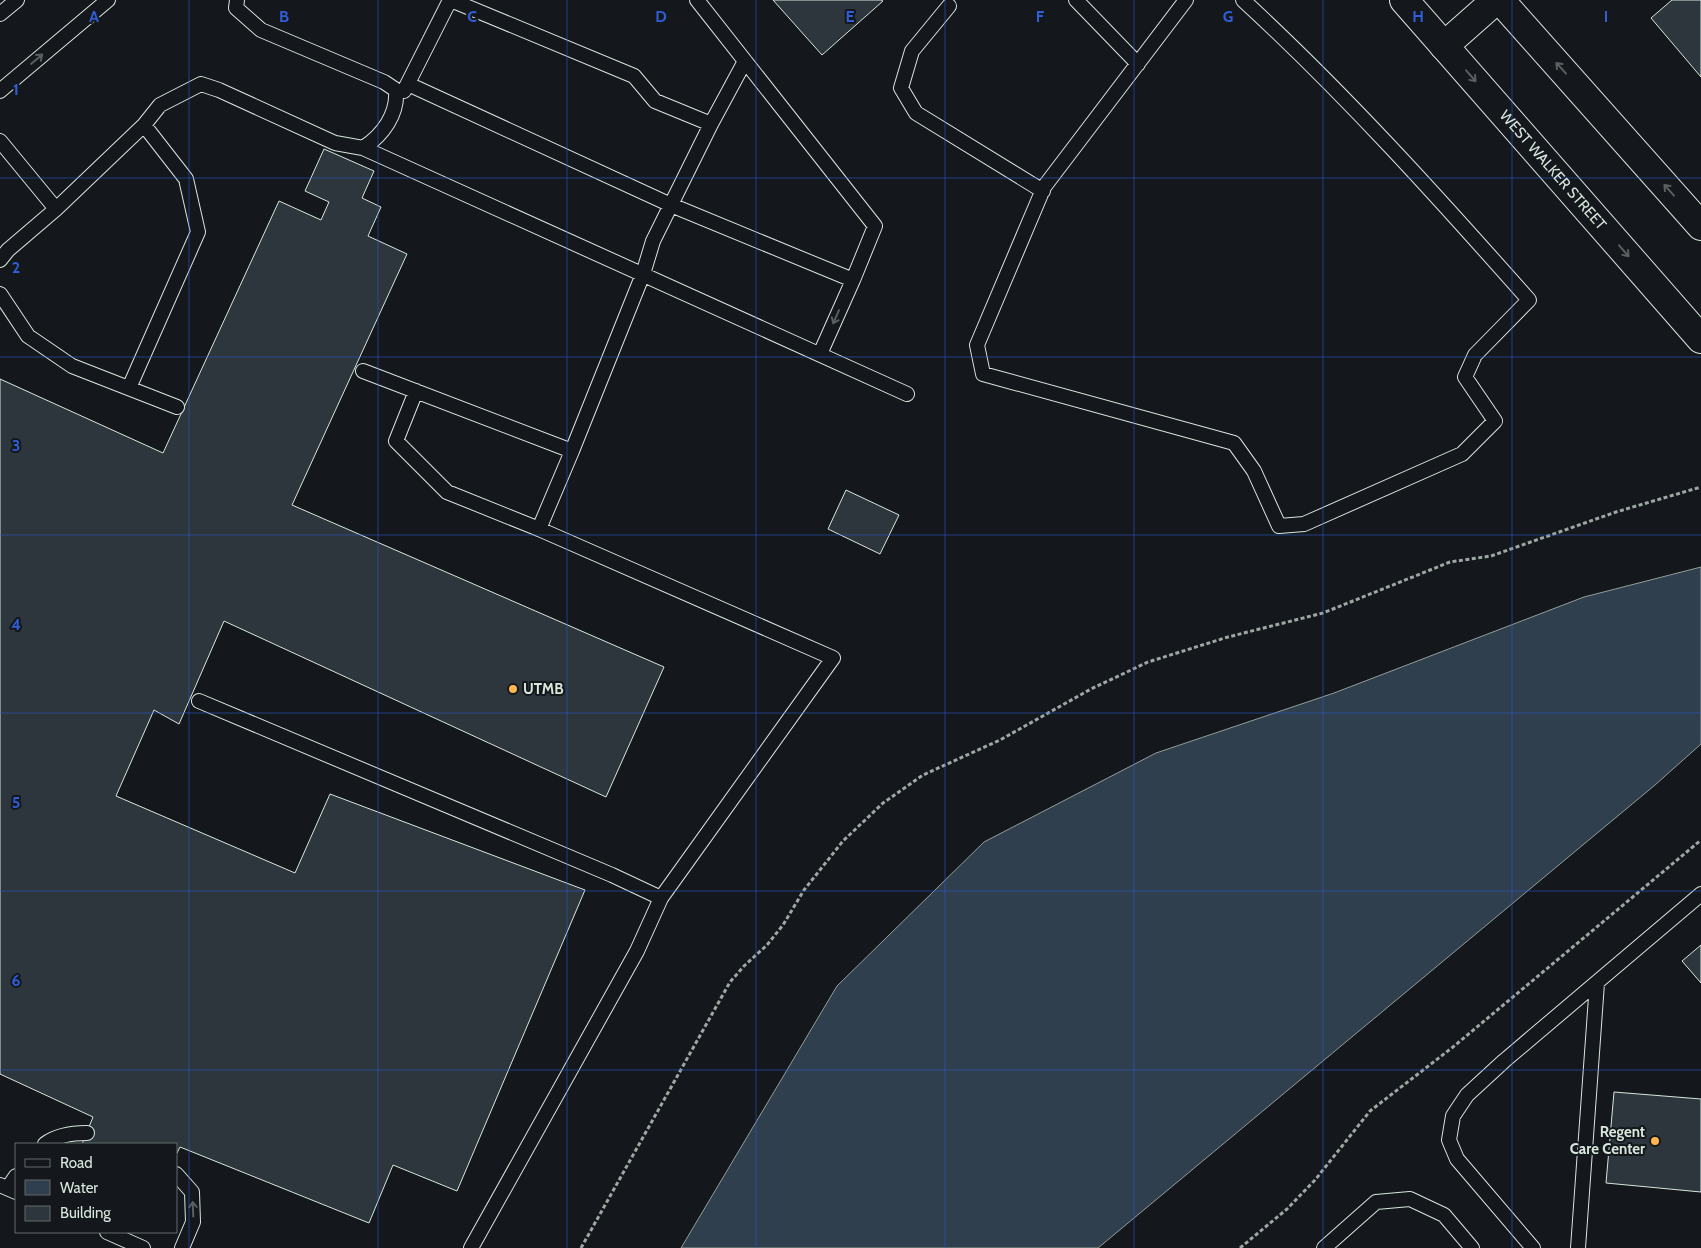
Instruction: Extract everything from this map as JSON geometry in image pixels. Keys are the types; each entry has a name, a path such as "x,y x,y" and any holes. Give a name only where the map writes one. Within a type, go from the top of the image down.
{"street":[{"name":"WEST WALKER STREET","path":"1404,0 1701,339"},
{"path":"1444,46 1496,0"},
{"path":"1500,0 1701,226"}],"lane":[{"path":"0,14 17,0"},
{"path":"0,90 108,0"},
{"path":"237,0 236,8 261,30 384,82 396,90 397,105"},
{"path":"363,148 379,138 450,0 634,76 655,101 711,124"},
{"path":"1076,0 1138,64"},
{"path":"1186,0 1042,191 977,345 983,374 1234,443 1254,470 1279,526 1304,524 1462,454 1495,421 1465,376 1475,355 1529,300 1387,142 1304,56 1243,0"},
{"path":"696,1 745,60 875,226 820,354"},
{"path":"949,6 912,51 901,88 916,114 1042,191"},
{"path":"539,529 643,274 654,241 711,124 745,60"},
{"path":"0,260 8,250 56,209 144,125 160,104 201,84 219,90 336,143 363,148 907,394"},
{"path":"408,84 671,206 853,280"},
{"path":"129,388 198,232 186,179 144,125"},
{"path":"0,141 56,209"},
{"path":"0,294 28,336 72,366 177,407"},
{"path":"363,371 572,451"},
{"path":"416,391 396,441 447,492 539,529 833,658 661,898 637,952 472,1248"},
{"path":"199,701 612,875 661,898"},
{"path":"1533,1248 1457,1159 1449,1140 1453,1116 1467,1095 1504,1061 1701,894"},
{"path":"1578,1248 1597,983"},
{"path":"46,1143 73,1133 87,1133"},
{"path":"178,1176 192,1192 193,1222 182,1248"},
{"path":"8,1188 15,1178"},
{"path":"1324,1248 1376,1202 1410,1199 1444,1215 1472,1248"},
{"path":"108,1233 144,1248"}],"path":[{"path":"580,1248 730,982 767,945 804,890 843,840 883,803 923,774 1000,740 1091,689 1148,662 1322,613 1450,562 1491,556 1616,512 1701,487"},
{"path":"1240,1248 1287,1209 1315,1180 1370,1110 1446,1053 1701,840"}],"water":[{"path":"1701,567 1701,744 1655,785 1098,1248 681,1248 837,986 984,842 1156,753 1334,693 1584,597"}],"building":[{"path":"773,0 881,0 883,1 822,55"},
{"path":"1672,0 1701,0 1701,77 1651,18"},
{"name":"UTMB","path":"324,149 374,171 362,198 381,207 368,236 407,254 292,505 664,667 606,797 224,621 179,724 154,710 116,796 295,873 330,794 585,890 457,1191 393,1165 369,1223 180,1147 178,1151 178,1143 82,1143 93,1117 0,1074 0,379 163,453 279,201 321,220 329,202 305,191"},
{"path":"846,490 899,515 880,554 828,529"},
{"path":"1701,945 1701,983 1682,961"},
{"name":"Regent Care Center","path":"1614,1092 1701,1099 1701,1192 1606,1183"}],"place":[{"name":"UTMB","path":"513,689"},
{"name":"Regent Care Center","path":"1655,1141"}]}
